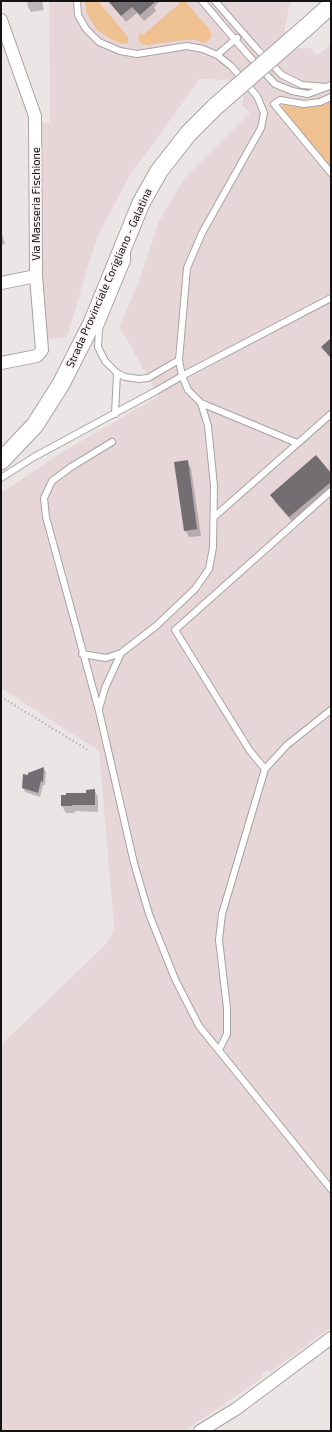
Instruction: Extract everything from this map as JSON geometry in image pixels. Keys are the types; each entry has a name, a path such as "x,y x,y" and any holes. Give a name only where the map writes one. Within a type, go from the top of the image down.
{"main road":[{"name":"Strada Provinciale Corigliano - Galatina","path":"1,461 35,425 61,384 92,323 140,203 159,171 188,134 216,106 331,5"}],"street":[{"name":"Via Masseria Fischione","path":"1,20 35,116 36,276 42,350 37,356 1,363"},
{"path":"1,283 36,276"},
{"path":"200,1431 236,1409 331,1338"}],"lane":[{"path":"77,1 78,15 86,29 100,42 120,51 137,54 186,46 203,49 217,55 231,66 257,96 264,113 261,128 202,233 187,268 179,360 182,376 188,390 201,403 297,444"},
{"path":"202,1 275,84 292,91 308,94 329,86"},
{"path":"215,1 243,34 282,75 302,85 329,86"},
{"path":"217,55 243,34"},
{"path":"331,97 320,102 304,104 280,100 274,104 331,173"},
{"path":"127,235 127,261 99,329 98,347 105,362 117,373 125,377 139,379 148,378 179,360"},
{"path":"1,478 34,457 182,376 331,298"},
{"path":"115,414 117,373"},
{"path":"82,654 106,658 121,653 156,626 195,589 209,569 213,548 214,486 208,426 201,403"},
{"path":"214,517 331,414"},
{"path":"112,442 70,466 52,481 44,498 46,517 82,654 99,711 134,863 149,914 175,979 198,1026 331,1189"},
{"path":"265,769 250,751 176,630 331,491"},
{"path":"99,711 105,688 121,653"},
{"path":"219,1050 227,1034 227,1008 219,940 222,914 265,769 287,745 331,710"}],"path":[{"path":"1,697 88,750"}],"shaded area":[{"path":"49,1 292,1 290,3 284,33 298,48 310,48 317,55 331,45 331,1327 271,1372 268,1370 261,1374 262,1378 185,1431 1,1431 1,1045 106,944 112,935 114,926 99,751 1,688 1,493 61,453 159,396 119,326 139,282 158,223 184,179 250,113 242,105 244,91 233,80 200,79 130,175 100,232 92,253 67,337 45,340 39,284 38,125 50,122"},
{"path":"85,1 98,1 128,37 128,43 123,44 112,40 96,29 87,14"},
{"path":"178,1 185,1 209,29 212,35 210,39 204,43 196,40 184,40 148,45 141,44 138,39 140,33 143,35 179,4"},
{"path":"331,102 331,168 281,107 283,105 303,108 315,107"}],"building":[{"path":"108,1 156,1 140,15 132,7 121,16"},
{"path":"331,338 331,358 321,347"},
{"path":"316,455 331,473 331,482 289,517 270,495"},
{"path":"188,460 197,529 184,531 174,462"},
{"path":"44,767 43,782 41,781 38,793 22,788 23,774 28,775 28,773"},
{"path":"95,789 95,805 61,806 61,795 66,795 66,793 86,793 86,790"}]}
